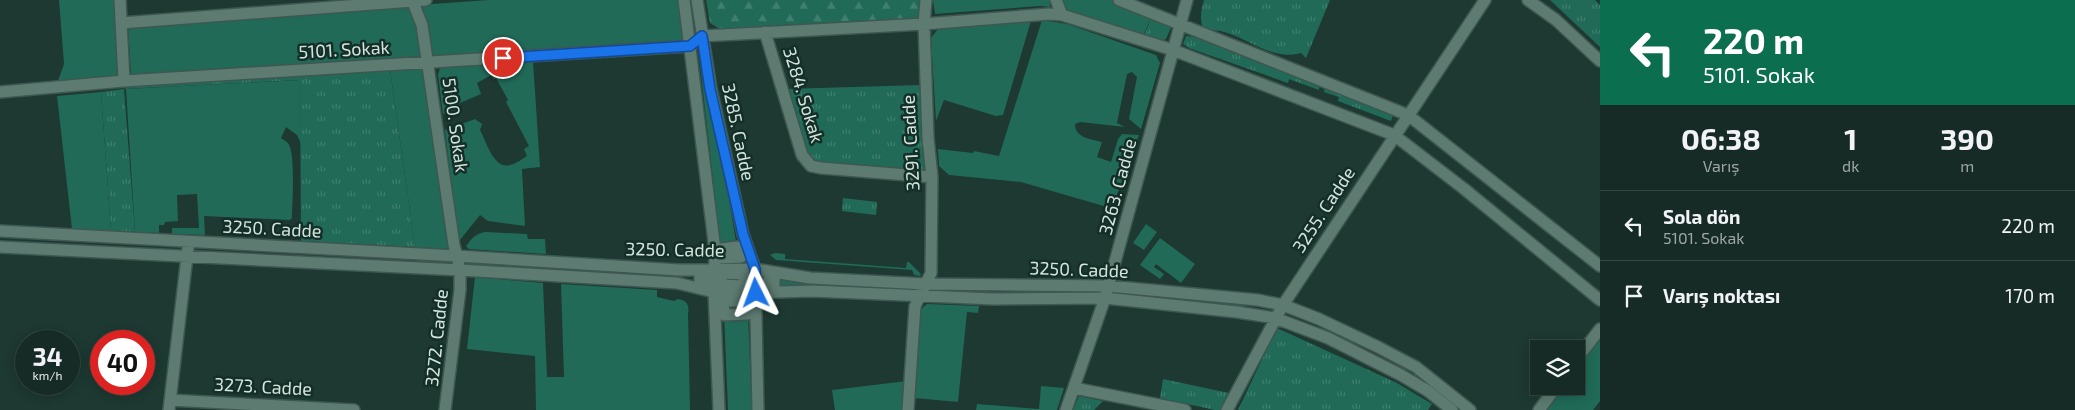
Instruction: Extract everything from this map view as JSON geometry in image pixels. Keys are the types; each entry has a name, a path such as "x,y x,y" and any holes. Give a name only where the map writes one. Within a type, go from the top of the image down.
{"street":[{"path":"120,0 124,81"},
{"name":"5100. Sokak","path":"412,0 420,16 454,245 460,270"},
{"path":"121,22 426,0"},
{"name":"3285. Cadde","path":"684,0 714,292 719,410"},
{"name":"3285. Cadde","path":"697,0 710,89 743,234 755,269 752,297 758,410"},
{"name":"3291. Cadde","path":"908,410 915,306 931,273 932,177 928,138 924,24 926,0"},
{"path":"1056,0 1062,15"},
{"path":"1119,0 1408,115 1600,266"},
{"name":"3263. Cadde","path":"1066,410 1105,298 1172,50 1188,0"},
{"name":"3255. Cadde","path":"1227,410 1283,305 1485,0"},
{"path":"1528,0 1556,20 1600,61"},
{"path":"690,46 702,36 924,24 1036,14 1062,15 1172,50 1394,135 1463,188 1600,300"},
{"name":"3284. Sokak","path":"765,32 802,155 808,163 821,168 932,177"},
{"name":"5101. Sokak","path":"0,92 124,81 690,46"},
{"name":"3250. Cadde","path":"0,231 680,270 755,269 810,278 926,284 1108,286 1238,298 1283,305 1354,335 1416,368 1470,410"},
{"path":"169,405 188,243"},
{"name":"3250. Cadde","path":"0,247 677,283 714,292 752,297 812,291 992,299 1105,298 1256,314 1275,318 1321,335 1385,366 1412,381 1438,406 1452,410"},
{"name":"3272. Cadde","path":"445,410 460,290 460,270"},
{"path":"1585,348 1600,329"},
{"path":"1074,388 1185,410"},
{"path":"1539,410 1550,395"},
{"name":"3273. Cadde","path":"169,405 354,410"}],"green space":[{"path":"59,0 114,0 119,76 58,81 64,64"},
{"path":"488,0 678,0 684,42 430,57 419,5"},
{"path":"706,0 922,0 920,14 917,18 874,23 720,29 710,23"},
{"path":"933,0 1050,0 1050,7 1040,6 935,14"},
{"path":"1061,0 1111,0 1151,17 1143,37 1064,11"},
{"path":"1204,0 1330,0 1306,58 1301,53 1290,55 1271,52 1234,35 1217,30 1204,30 1201,15"},
{"path":"1550,0 1595,0 1600,5 1600,47"},
{"path":"410,5 415,16 424,58 131,75 128,27"},
{"path":"1151,17 1172,25 1166,39 1159,42 1144,37"},
{"path":"1042,20 1067,24 1156,55 1160,63 1141,129 1129,119 1137,77 1132,72 1127,74 1117,123 1125,127 1080,122 1075,124 1076,129 1081,135 1102,142 1097,157 1111,162 1118,139 1122,134 1139,135 1114,203 1107,207 1021,182 949,175 939,166 938,149 973,153 974,151 999,156"},
{"path":"1031,21 1003,115 996,116 944,100 936,121 931,38 938,29"},
{"path":"1186,36 1194,37 1320,82 1319,90 1289,79 1288,83 1189,48 1183,44"},
{"path":"699,57 725,177 737,247 721,249"},
{"path":"533,61 540,167 522,169 525,226 488,221 480,215 460,240 458,238 445,130 475,119 482,124 480,130 491,154 499,163 504,165 514,164 527,156 524,149 529,146 506,102 508,100 496,78 494,79 491,75 477,83 481,94 460,103 457,112 443,114 438,74 441,66"},
{"path":"425,67 451,249 415,247 390,69"},
{"path":"390,69 415,247 301,241 300,80 124,89 132,84 256,79"},
{"path":"300,80 301,144 297,135 286,127 281,138 288,143 292,157 292,218 290,220 204,216 205,235 172,234 172,228 199,228 197,194 177,195 178,221 165,222 164,225 159,225 159,233 135,232 126,89"},
{"path":"921,85 925,170 921,172 812,162 807,156 786,89"},
{"path":"1325,85 1394,112 1391,121 1338,101 1339,97 1324,92"},
{"path":"124,89 135,232 111,231 101,92"},
{"path":"101,92 111,231 72,229 57,96"},
{"path":"843,198 877,202 876,215 842,211"},
{"path":"1146,224 1157,232 1144,250 1133,243"},
{"path":"486,232 527,234 528,239 545,239 546,254 469,249 466,246 474,236"},
{"path":"1160,238 1195,264 1181,283 1156,264 1154,267 1164,274 1160,279 1140,265"},
{"path":"775,253 785,254 785,259 906,268 907,262 909,262 921,274 920,276 914,275 912,270 776,260 770,255"},
{"path":"475,277 543,283 547,377 564,377 561,284 657,290 657,297 674,301 678,299 683,300 688,308 690,410 536,410 535,356 467,349"},
{"path":"774,279 809,283 903,287 903,290 774,286"},
{"path":"927,304 979,306 978,313 967,312 958,402 914,398 920,310"},
{"path":"748,314 752,410 728,410 724,315"},
{"path":"1277,328 1397,383 1432,404 1428,410 1238,410"},
{"path":"1600,335 1600,401 1593,410 1545,410 1556,395 1585,395 1585,355"},
{"path":"1163,379 1229,393 1220,410 1215,410 1160,398"},
{"path":"907,381 905,410 835,410 832,390"},
{"path":"1041,386 1064,388 1057,410 976,410 977,404 1039,409"},
{"path":"1079,396 1103,401 1094,410 1073,410"}],"route":[{"path":"503,58 690,46 702,36 710,89 746,246 755,269 756,293"}]}
